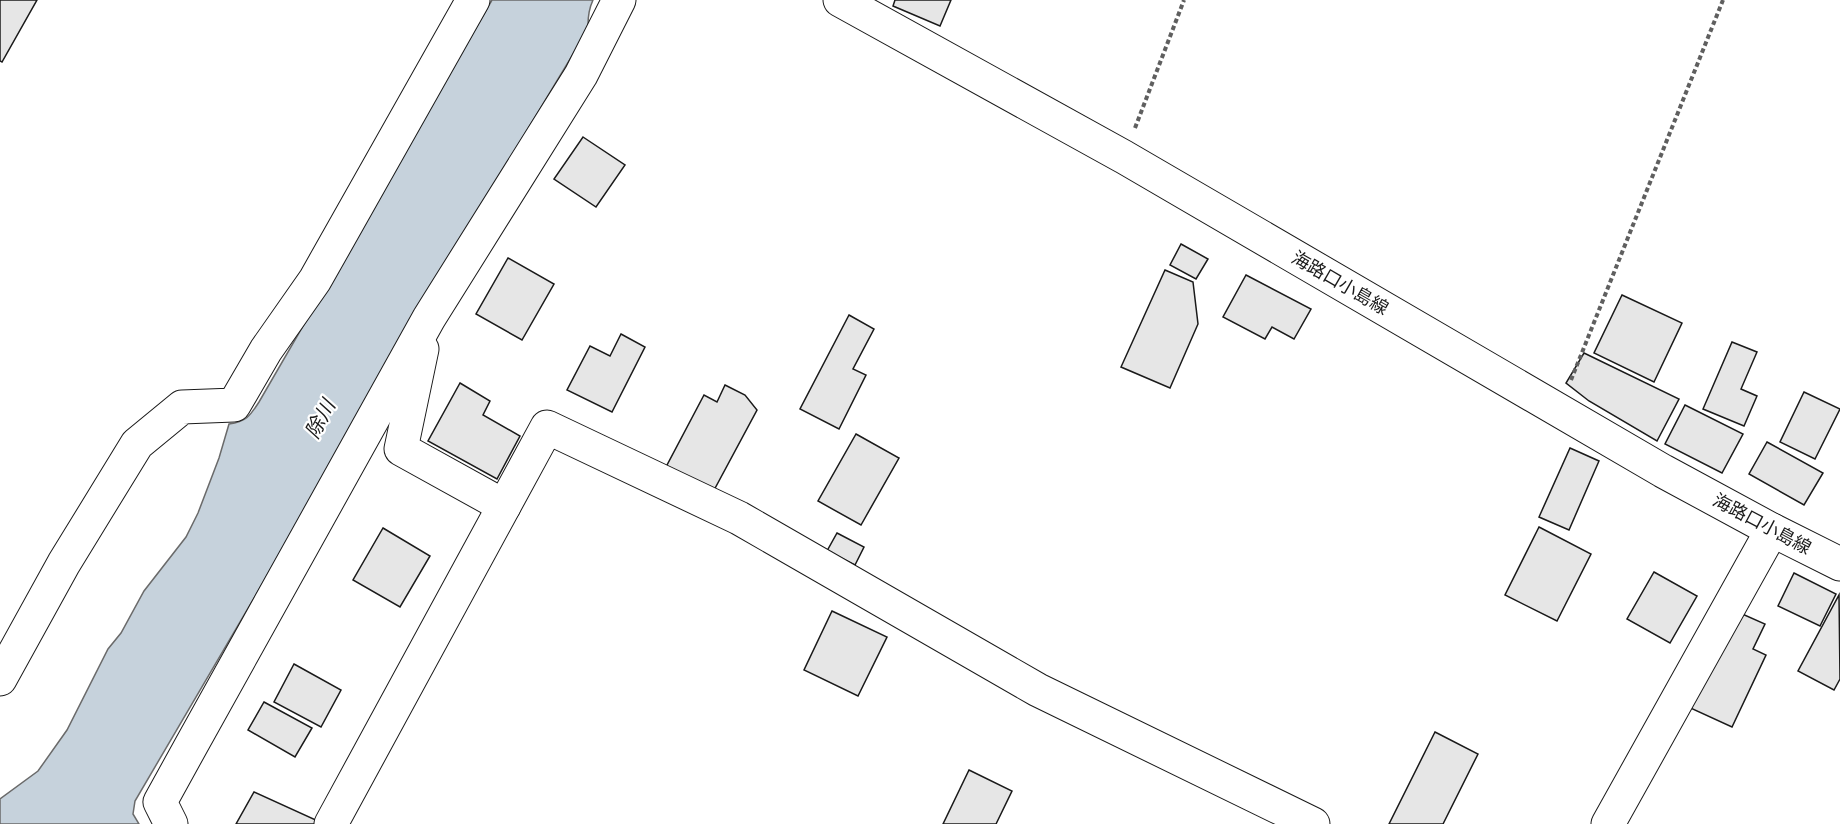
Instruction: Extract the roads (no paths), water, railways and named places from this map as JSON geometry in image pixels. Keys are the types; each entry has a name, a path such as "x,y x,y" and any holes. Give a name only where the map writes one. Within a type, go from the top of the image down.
{"street":[{"path":"0,680 64,563 137,444 182,407 234,405 266,350 315,280 473,0"},
{"path":"171,824 160,802 429,318 581,75 619,0"},
{"name":"海路口小島線","path":"840,0 1124,157 1663,471 1840,564"},
{"path":"429,318 401,449 504,506"},
{"path":"331,824 547,427 739,518 1038,690 1313,824"},
{"path":"1608,824 1772,530"}],"water":[{"name":"除川","path":"492,0 593,0 588,19 589,39 581,41 409,326 135,801 133,814 139,824 0,824 0,799 38,771 67,730 108,649 121,633 144,591 186,537 198,513 219,458 229,424 247,418 259,402"}]}
